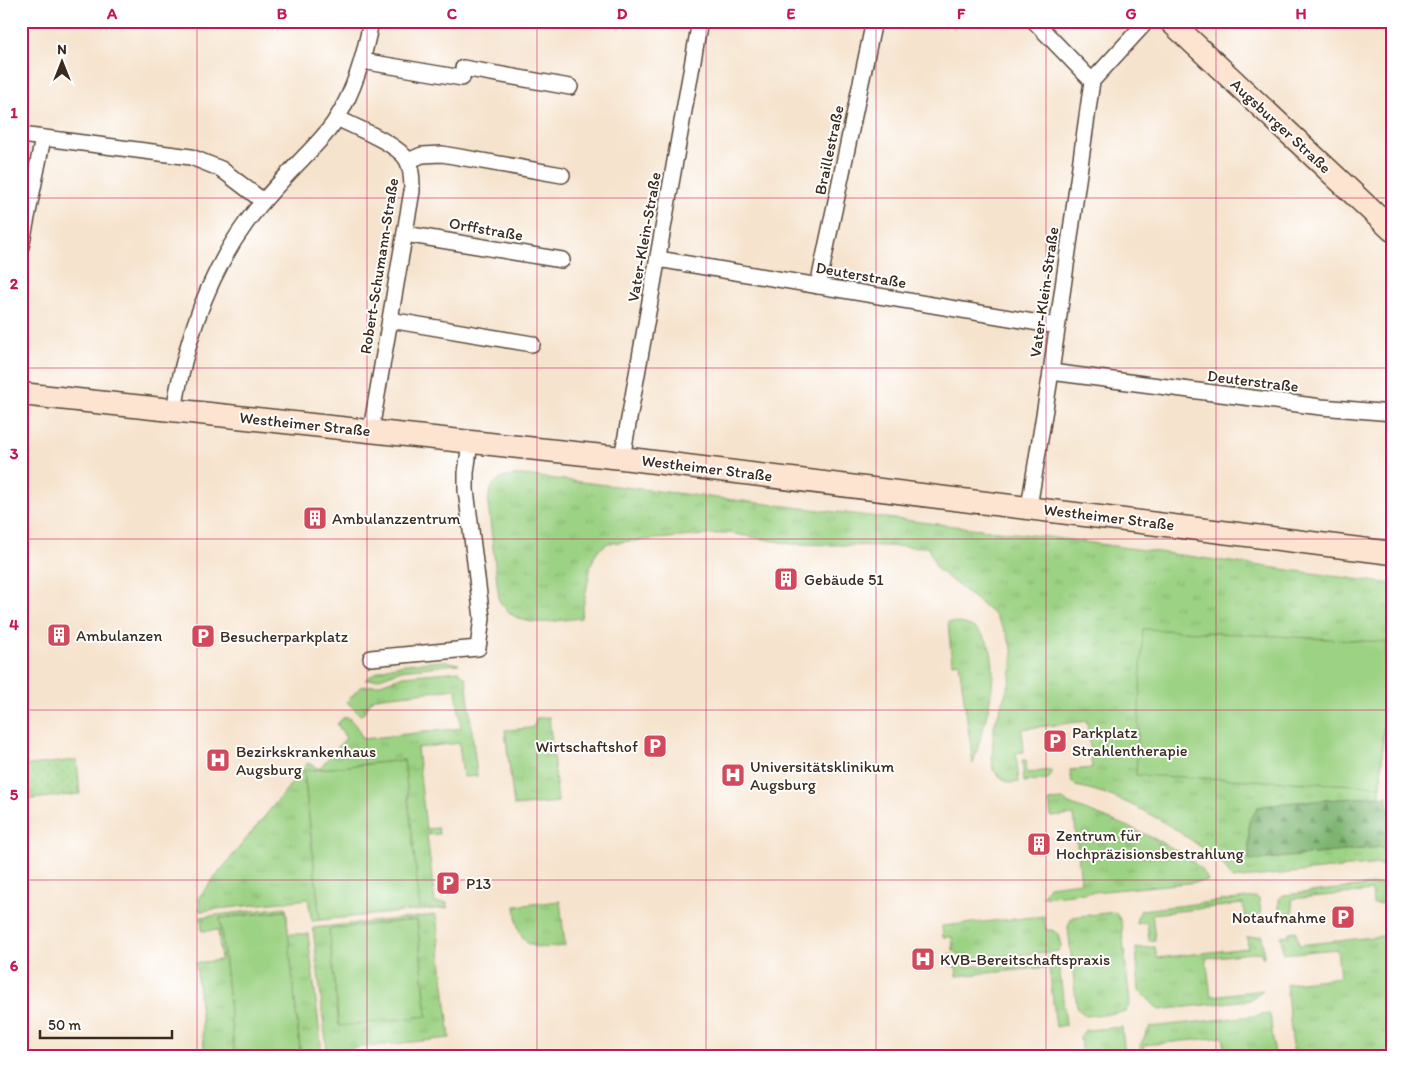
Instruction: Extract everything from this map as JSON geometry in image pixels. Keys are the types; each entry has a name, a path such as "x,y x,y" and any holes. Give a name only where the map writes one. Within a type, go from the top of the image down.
{"street":[{"path":"174,410 185,358 215,274 228,249 263,200 325,134 337,118 362,61 371,21"},
{"name":"Vater-Klein-Straße","path":"622,458 700,21"},
{"name":"Braillestraße","path":"818,286 874,21"},
{"path":"1034,21 1092,81 1147,21"},
{"name":"Augsburger Straße","path":"1170,21 1392,230"},
{"path":"362,61 462,78 464,68 570,87"},
{"name":"Vater-Klein-Straße","path":"1029,507 1051,372 1092,81"},
{"name":"Robert-Schumann-Straße","path":"337,118 400,150 408,161 412,181 405,234 371,430"},
{"path":"21,135 191,157 221,169 263,200"},
{"path":"21,246 43,138"},
{"path":"408,161 422,155 442,154 562,175"},
{"name":"Orffstraße","path":"405,234 562,260"},
{"name":"Deuterstraße","path":"658,258 1057,326"},
{"path":"390,320 532,344"},
{"name":"Deuterstraße","path":"1051,372 1321,407 1392,412"},
{"name":"Westheimer Straße","path":"21,394 622,458 1392,553"},
{"path":"371,658 478,648 482,618 466,490 470,442"}],"green space":[{"path":"522,475 1048,537 1392,584 1392,655 1388,658 1380,796 1284,803 1258,807 1249,823 1249,861 1381,847 1392,855 1392,872 1379,864 1232,879 1224,866 1214,856 1166,824 1122,801 1076,786 1072,782 1070,770 1092,768 1087,721 1022,729 1024,752 1016,753 1019,782 1008,783 993,770 992,756 994,726 1010,681 1013,652 1006,633 994,614 937,569 928,547 792,544 729,533 608,543 597,551 591,565 581,618 535,622 515,617 499,600 488,503 494,484 502,478"},
{"path":"948,622 971,626 985,638 992,656 993,678 990,701 973,764 959,662 952,663"},
{"path":"1143,629 1386,642 1381,786 1136,775"},
{"path":"446,661 459,664 401,670 377,679 365,680 373,674 404,664"},
{"path":"458,671 466,678 477,776 463,777 459,743 417,748 426,829 438,828 439,834 427,835 435,903 447,903 447,908 420,910 404,760 304,771 320,920 312,921 308,899 200,911 199,897 308,763 319,769 346,738 337,724 343,718 348,717 356,726 363,739 461,728 456,689 373,698 363,714 360,715 347,702 360,687 377,685 404,676"},
{"path":"549,717 558,802 514,806 505,730 531,728 535,725 536,718"},
{"path":"77,760 80,794 21,800 21,766"},
{"path":"404,760 420,910 320,920 304,771"},
{"path":"1022,760 1026,760 1027,773 1051,770 1051,776 1048,779 1024,782"},
{"path":"1387,796 1388,806 1392,814 1392,855 1381,847 1249,861 1249,822 1258,807 1284,803"},
{"path":"1064,800 1069,804 1124,825 1168,846 1186,857 1200,869 1208,881 1042,897 1049,886 1081,882 1074,815 1051,817 1049,801"},
{"path":"1382,884 1392,886 1392,925 1390,903 1373,904 1372,891 1292,899 1293,913 1283,914 1279,910 1279,898 1284,895"},
{"path":"1256,897 1259,899 1261,914 1258,917 1245,918 1243,904 1152,914 1155,940 1149,941 1147,922 1136,924 1141,910"},
{"path":"560,901 565,946 542,947 533,946 527,942 522,937 519,929 515,906"},
{"path":"286,907 288,930 285,911 220,918 235,1057 205,1057 196,963 221,960 218,930 202,931 201,917"},
{"path":"286,911 300,1051 235,1057 220,918"},
{"path":"1115,912 1121,921 1130,1003 1125,1012 1086,1016 1077,1008 1068,927 1072,917"},
{"path":"436,915 450,1038 327,1051 313,928","holes":["417,920 427,1016 329,929"]},
{"path":"1044,916 1046,930 1052,930 1058,934 1061,946 1058,951 967,960 953,950 952,937 943,937 942,926"},
{"path":"417,920 427,1016 339,1026 329,929"},
{"path":"1296,931 1299,945 1392,935 1392,1057 1294,1057 1286,984 1340,977 1337,949 1283,954 1281,936 1289,935 1289,932"},
{"path":"288,934 308,934 322,1052 275,1057 240,1057 300,1050"},
{"path":"1262,936 1264,957 1262,957 1261,952 1206,958 1211,996 1263,990 1250,1000 1159,1010 1139,990 1136,948 1155,947 1157,958 1248,948 1247,937"},
{"path":"950,953 965,967 1058,957 1066,1025 1056,1027 1049,967 957,976 956,966 951,966"},
{"path":"1270,1014 1275,1057 1226,1057 1223,1037 1144,1045 1145,1057 1141,1057 1140,1045 1150,1027"},
{"path":"1122,1027 1125,1057 1082,1057 1080,1037 1085,1030"}],"place":[{"name":"Ambulanzzentrum","path":"315,518"},
{"name":"Gebäude 51","path":"786,579"},
{"name":"Ambulanzen","path":"59,635"},
{"name":"Besucherparkplatz","path":"203,636"},
{"name":"Parkplatz Strahlentherapie","path":"1055,741"},
{"name":"Wirtschaftshof","path":"655,746"},
{"name":"Bezirkskrankenhaus Augsburg","path":"218,760"},
{"name":"Universitätsklinikum Augsburg","path":"733,775"},
{"name":"Zentrum für Hochpräzisionsbestrahlung","path":"1039,844"},
{"name":"P13","path":"448,883"},
{"name":"Notaufnahme","path":"1343,917"},
{"name":"KVB-Bereitschaftspraxis","path":"923,959"}]}
